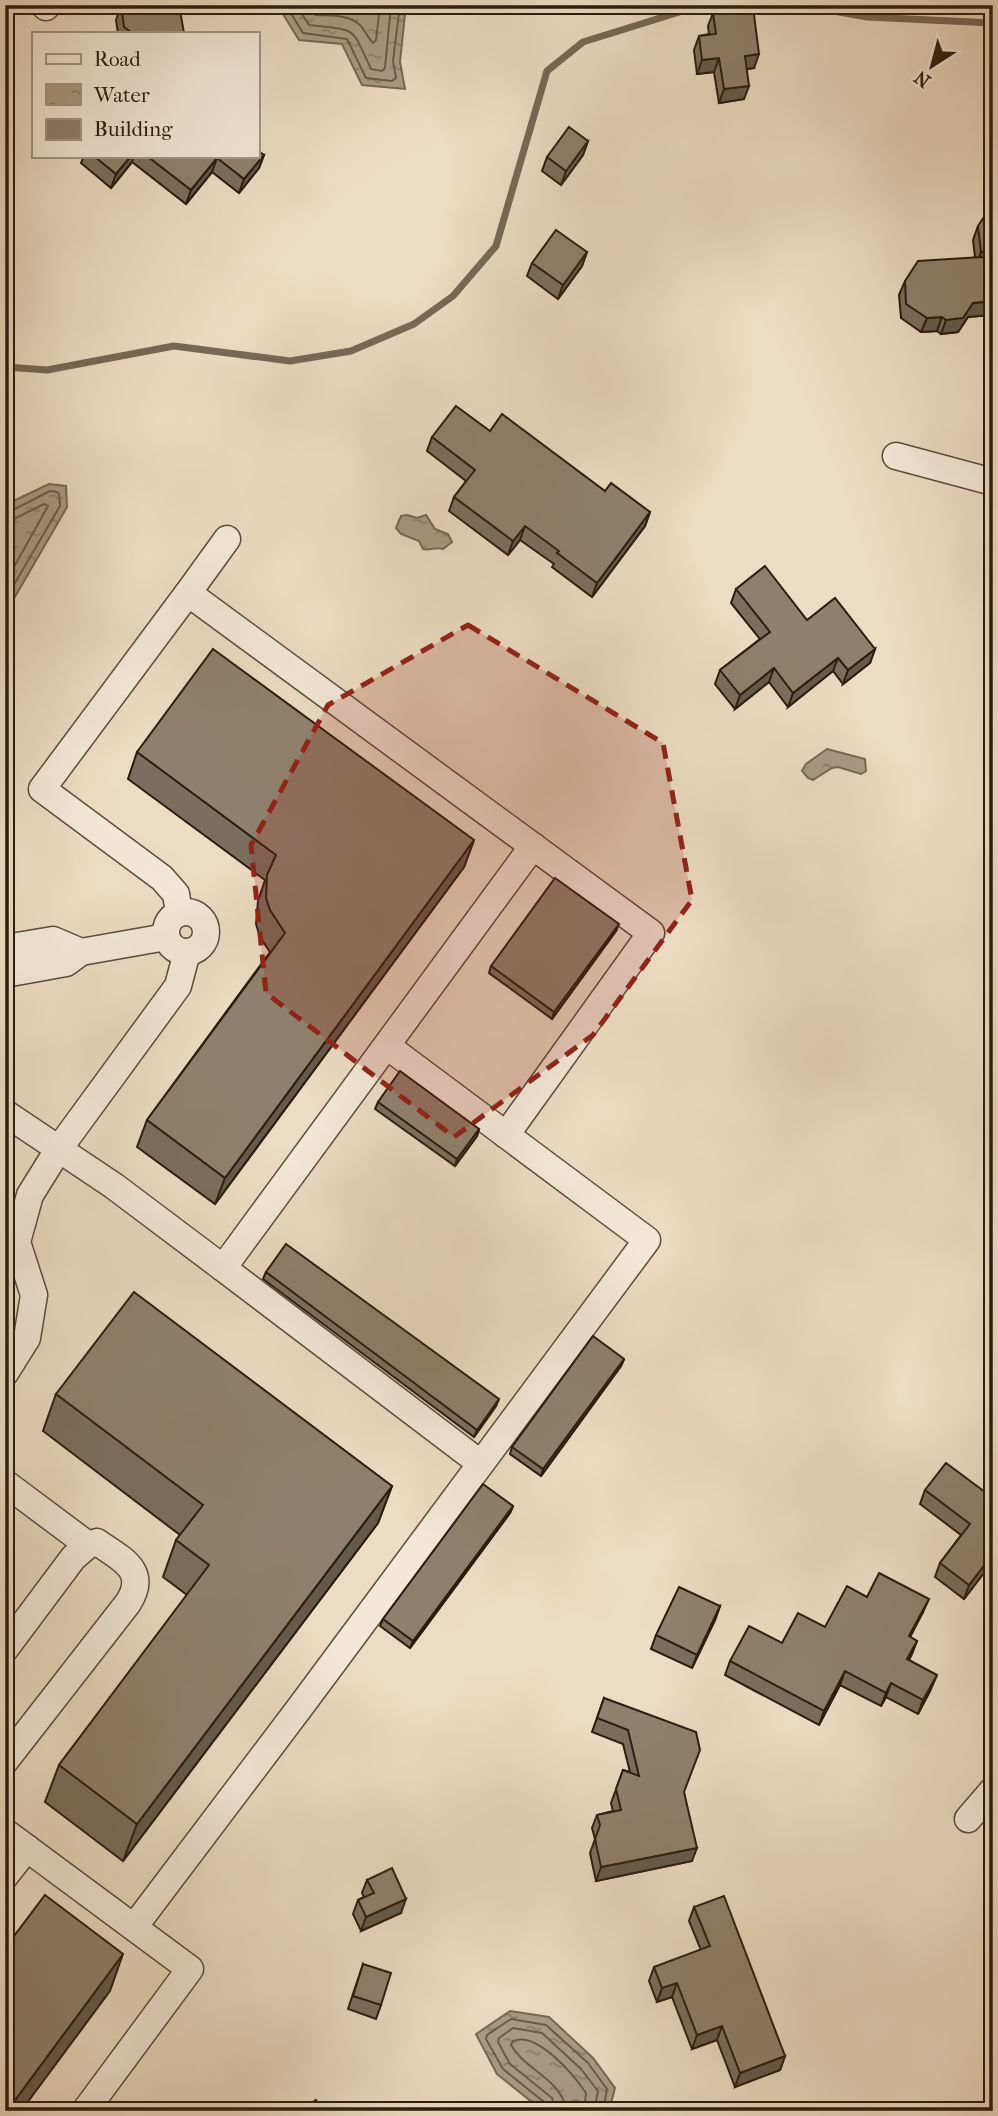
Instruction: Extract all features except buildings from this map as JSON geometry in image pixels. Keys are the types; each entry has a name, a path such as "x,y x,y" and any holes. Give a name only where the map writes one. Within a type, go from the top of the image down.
{"street":[{"path":"896,456 993,482"},
{"path":"179,913 176,894 162,878 42,789 227,539"},
{"path":"188,593 651,933 506,1135"},
{"path":"223,1268 533,846"},
{"path":"179,913 194,913 200,917 206,930 199,948 187,953 173,948 166,937 168,923 179,913"},
{"path":"5,974 66,963 81,952 166,937"},
{"path":"5,947 53,940 81,952"},
{"path":"5,1373 27,1338 34,1295 17,1242 30,1195 58,1150 178,986 187,953"},
{"path":"135,1927 647,1240 387,1046"},
{"path":"5,1113 114,1186 480,1463"},
{"path":"5,1483 88,1545"},
{"path":"5,1649 73,1558 88,1545 97,1542 131,1566 137,1590 5,1761"},
{"path":"968,1819 993,1790"},
{"path":"5,1832 190,1969 85,2111"},
{"path":"5,1877 27,1848"}],"highlighted area":[{"path":"468,625 663,743 692,900 593,1035 454,1137 266,993 251,845 328,705"}],"water":[{"path":"406,5 400,62 405,89 362,85 342,44 299,40 278,6"},
{"path":"49,484 66,486 67,507 5,614 5,505"},
{"path":"426,515 435,529 448,534 452,542 443,549 423,549 419,541 401,534 396,528 401,516 417,518"},
{"path":"827,749 865,759 866,771 861,774 838,767 813,780 808,778 802,771 806,764"},
{"path":"510,2011 549,2017 593,2058 615,2088 609,2111 543,2111 497,2074 476,2034"}],"waterway":[{"path":"5,367 47,370 174,346 290,361 351,351 414,324 453,296 496,246 547,71 583,42 702,5"},
{"path":"800,5 867,17 993,23"}]}
